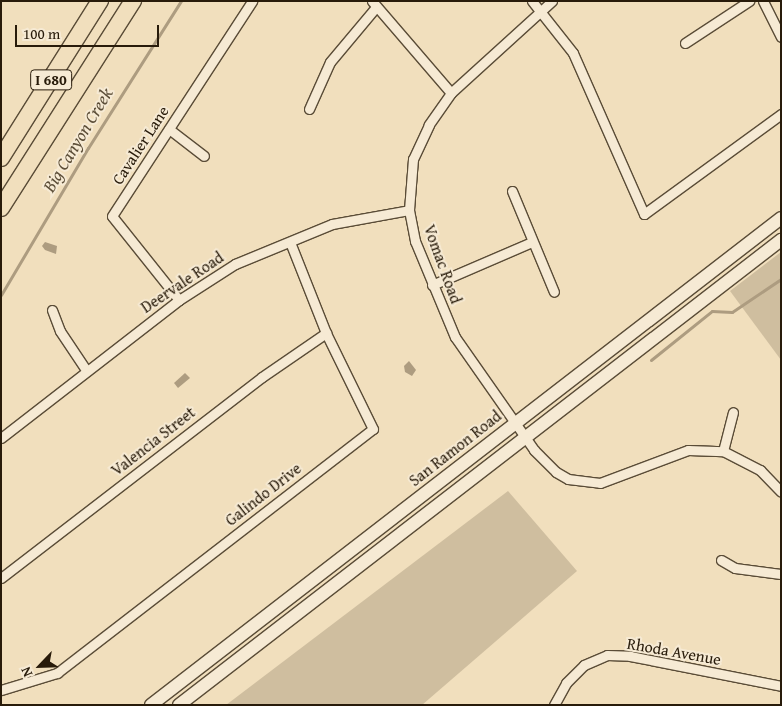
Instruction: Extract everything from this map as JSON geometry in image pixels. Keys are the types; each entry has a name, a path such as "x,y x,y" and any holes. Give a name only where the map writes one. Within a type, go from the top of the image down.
{"highway":[{"name":"I 680","path":"1,158 100,1"},
{"name":"I 680","path":"1,208 133,1"}],"main road":[{"name":"San Ramon Road","path":"151,705 781,218"},
{"path":"178,705 781,240"}],"street":[{"name":"Cavalier Lane","path":"179,300 112,216 252,1"},
{"path":"532,1 573,53 644,214 781,114"},
{"name":"Vomac Road","path":"552,1 451,93 429,124 413,159 409,210 416,241 432,285 455,337 525,438 556,472 581,483 600,483 688,450 723,451"},
{"path":"685,43 749,1"},
{"path":"763,1 781,37"},
{"path":"309,109 330,62 374,4 451,93"},
{"path":"169,129 204,156"},
{"path":"512,191 554,292"},
{"name":"Deervale Road","path":"1,438 86,370 179,300 235,264 332,224 409,210"},
{"name":"Galindo Drive","path":"1,690 57,673 372,428 326,333 290,242"},
{"path":"432,285 532,242"},
{"path":"52,310 60,331 86,370"},
{"name":"Valencia Street","path":"1,578 262,377 326,333"},
{"path":"733,412 723,451 760,470 781,492"},
{"path":"722,560 735,568 781,574"},
{"name":"Rhoda Avenue","path":"554,705 566,683 584,665 607,655 630,656 781,686"}],"shaded area":[{"path":"45,242 57,246 56,254 45,250 42,246"},
{"path":"781,252 781,360 730,291"},
{"path":"409,361 416,370 412,376 405,372 404,366"},
{"path":"185,373 190,378 178,388 174,383"},
{"path":"508,491 577,571 422,705 226,705"}],"waterway":[{"name":"Big Canyon Creek","path":"1,295 88,148 181,1"},
{"path":"651,360 712,311 732,312 781,279"}]}
